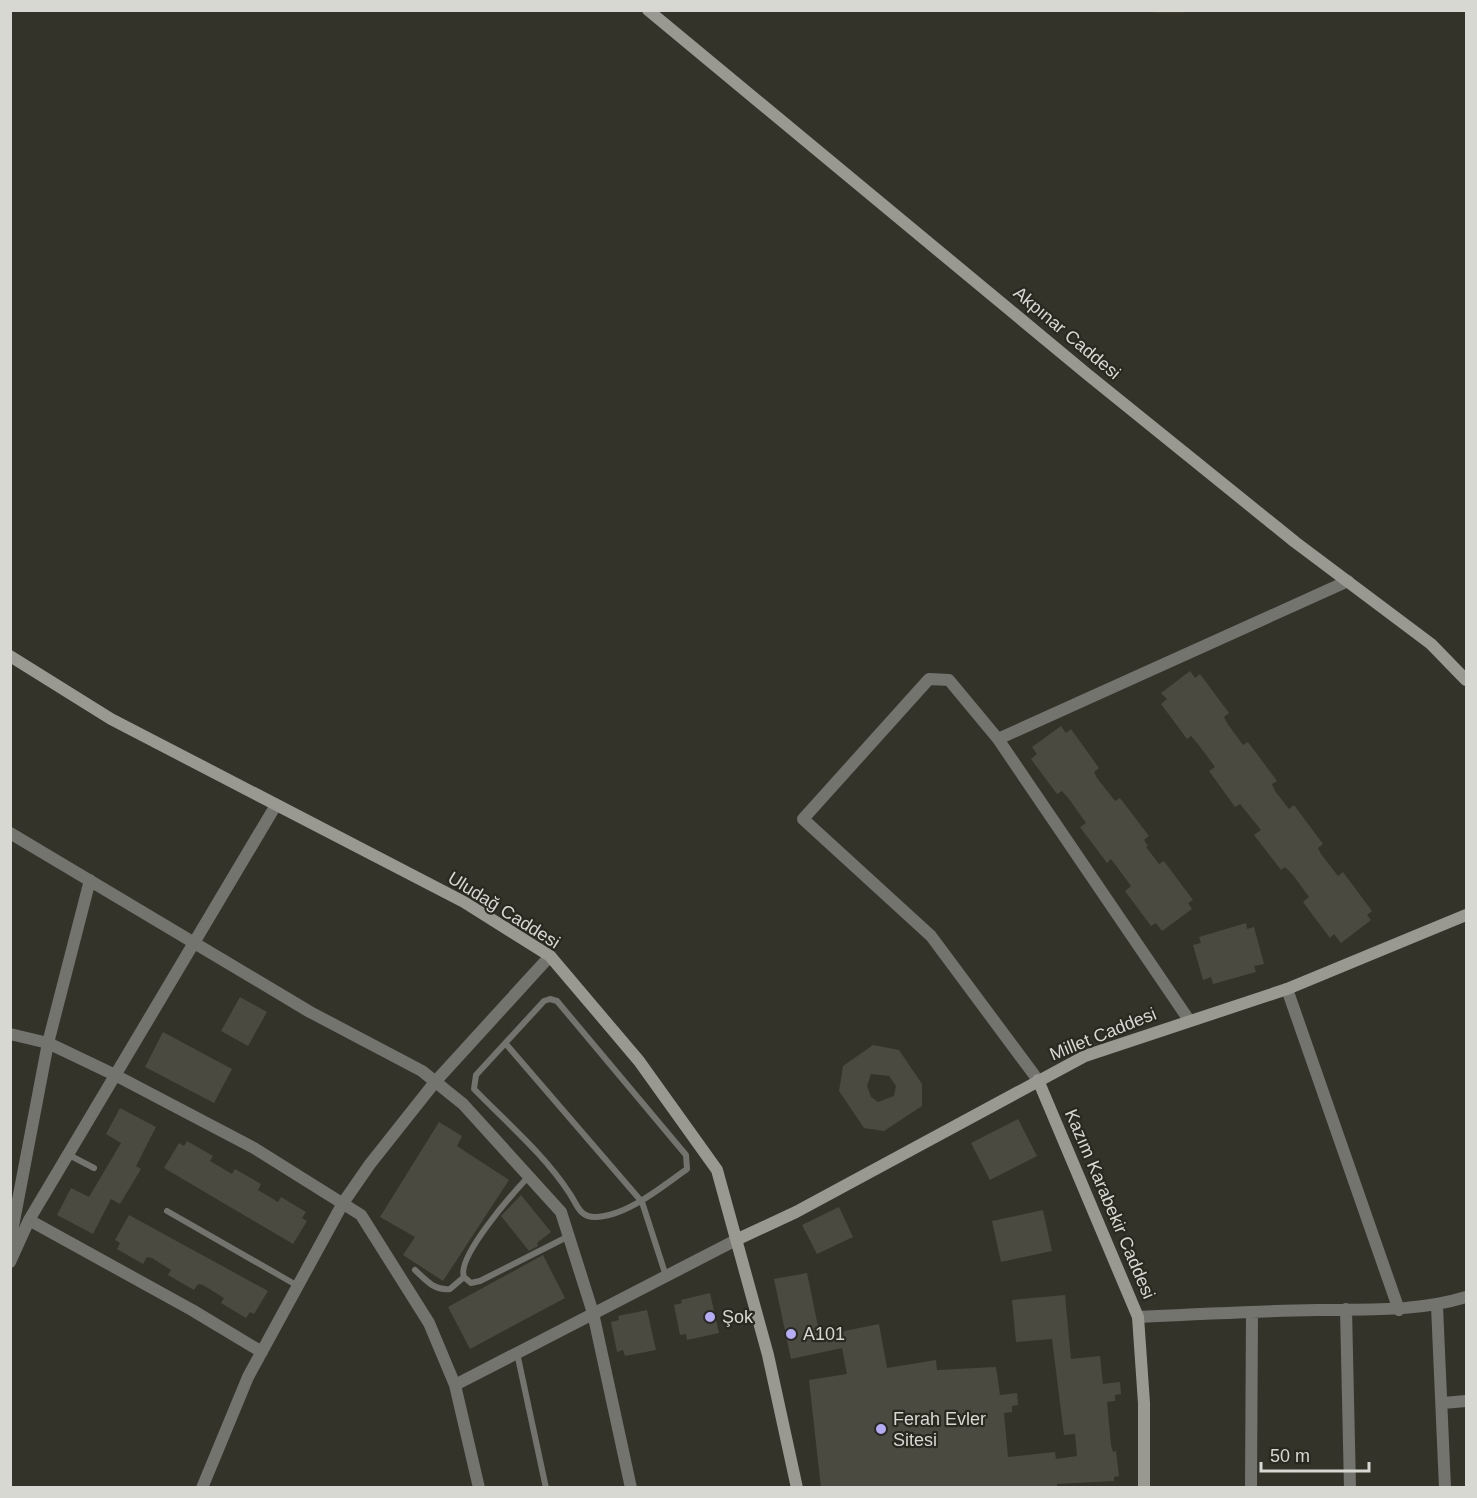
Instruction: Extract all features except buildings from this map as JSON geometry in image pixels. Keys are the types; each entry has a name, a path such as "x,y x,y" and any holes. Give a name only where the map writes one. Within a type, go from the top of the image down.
{"street":[{"name":"Akpınar Caddesi","path":"648,10 1087,374 1431,644 1467,680"},
{"path":"998,739 1348,581"},
{"name":"Uludağ Caddesi","path":"10,656 111,719 464,902 549,956 639,1061 717,1170 738,1239 768,1356 797,1488"},
{"path":"1038,1080 931,936 803,819 929,679 949,680 998,739 1189,1020"},
{"path":"10,1262 29,1220 276,805"},
{"path":"10,833 310,1012 422,1071 463,1104 561,1212 593,1313 631,1488"},
{"path":"10,1242 48,1043 90,880"},
{"name":"Millet Caddesi","path":"738,1239 796,1212 1085,1056 1287,989 1467,915"},
{"path":"202,1488 248,1377 343,1203 370,1164 435,1082 549,956"},
{"path":"1287,989 1399,1310"},
{"path":"10,1034 48,1043 115,1075 254,1148 362,1215 429,1323 456,1385 478,1488"},
{"name":"Kazım Karabekir Caddesi","path":"1038,1080 1138,1317 1144,1402 1144,1488"},
{"path":"29,1220 192,1310 262,1352"},
{"path":"456,1385 738,1239"},
{"path":"1138,1317 1252,1311 1399,1310 1437,1306 1467,1297"},
{"path":"1437,1306 1445,1488"},
{"path":"1346,1309 1350,1488"},
{"path":"1251,1488 1252,1311"},
{"path":"1443,1403 1467,1401"}],"lane":[{"path":"557,1000 686,1155 687,1168 642,1202 603,1216 595,1217 582,1213 554,1173 474,1089 476,1075 544,1001 557,1000"},
{"path":"506,1044 642,1202 666,1276"},
{"path":"68,1154 94,1168"},
{"path":"415,1270 433,1286 450,1289 464,1277 464,1265 499,1207 529,1176"},
{"path":"167,1211 298,1286"},
{"path":"464,1277 471,1282 480,1281 569,1236"},
{"path":"517,1353 546,1488"}],"waterway":[{"path":"1155,10 1184,10"}],"place":[{"name":"Şok","path":"710,1317"},
{"name":"A101","path":"791,1334"},
{"name":"Ferah Evler Sitesi","path":"881,1429"}]}
